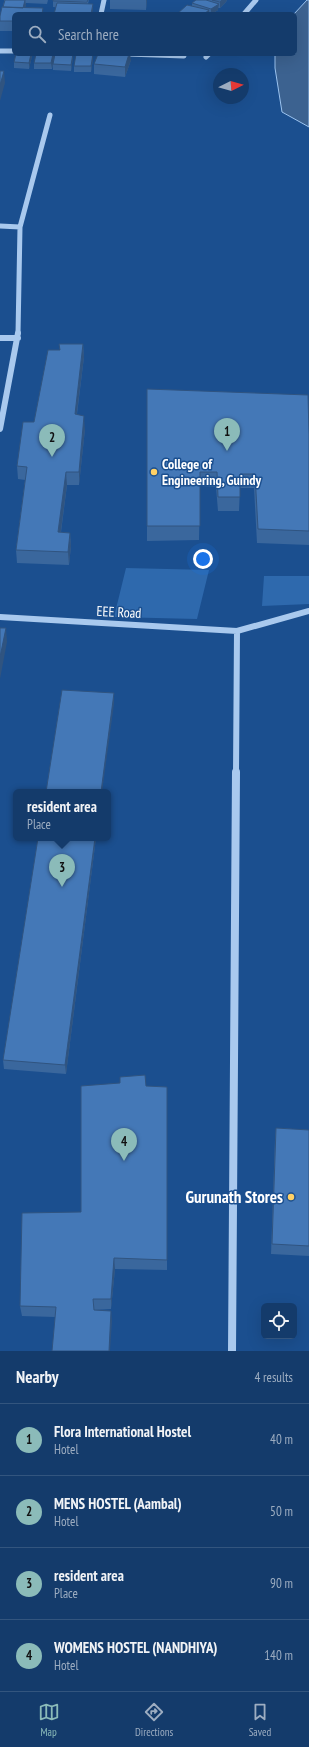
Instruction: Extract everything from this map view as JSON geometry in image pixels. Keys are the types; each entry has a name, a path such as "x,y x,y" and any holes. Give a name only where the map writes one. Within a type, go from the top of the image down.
{"street":[{"path":"101,12 104,0"},
{"path":"246,12 256,0"},
{"path":"0,51 12,51"},
{"path":"0,429 18,338 20,227 50,115"},
{"path":"0,226 20,227"},
{"path":"0,338 18,338"},
{"name":"EEE Road","path":"0,617 238,631 309,610"},
{"path":"232,1351 238,631"}],"shaded area":[{"path":"307,0 309,0 309,127 282,112 275,68 275,56 297,56 296,12"},
{"path":"126,568 209,570 197,619 114,617"},
{"path":"264,576 309,576 309,604 262,606"}],"building":[{"path":"5,0 25,0 23,8 3,7"},
{"path":"53,0 88,0 87,2"},
{"path":"196,0 206,0 219,4 211,9 192,3"},
{"path":"57,3 93,4 91,12 55,12"},
{"path":"187,5 209,10 206,12 179,12"},
{"path":"2,7 43,8 42,12 12,12 12,21 0,21"},
{"path":"16,56 31,56 29,63 14,62"},
{"path":"36,56 53,56 51,63 34,63"},
{"path":"55,56 73,56 71,65 53,64"},
{"path":"76,56 93,56 91,66 74,66"},
{"path":"97,56 128,56 125,67 94,64"},
{"path":"0,71 4,71 0,85"},
{"path":"59,344 83,344 75,414 84,416 79,472 66,472 58,532 70,533 68,552 16,550 27,467 17,466 23,422 34,422 48,350 60,350"},
{"path":"147,389 308,395 309,531 258,529 255,474 240,474 240,497 218,497 217,472 200,472 200,526 147,526"},
{"path":"0,628 6,628 0,657"},
{"path":"62,690 114,693 101,789 46,789"},
{"path":"38,841 95,841 65,1065 3,1060"},
{"path":"145,1075 146,1086 167,1087 167,1260 114,1258 111,1299 93,1299 94,1310 111,1311 109,1351 52,1351 56,1307 20,1306 22,1213 81,1212 81,1086 120,1083 120,1077"},
{"name":"Gurunath Stores","path":"276,1128 309,1130 309,1246 272,1244"}],"place":[{"name":"Flora International Hostel","path":"227,451"},
{"name":"MENS HOSTEL (Aambal)","path":"52,457"},
{"name":"College of Engineering, Guindy","path":"154,472"},
{"name":"resident area","path":"62,887"},
{"name":"WOMENS HOSTEL (NANDHIYA)","path":"124,1161"},
{"name":"Gurunath Stores","path":"291,1197"}]}
